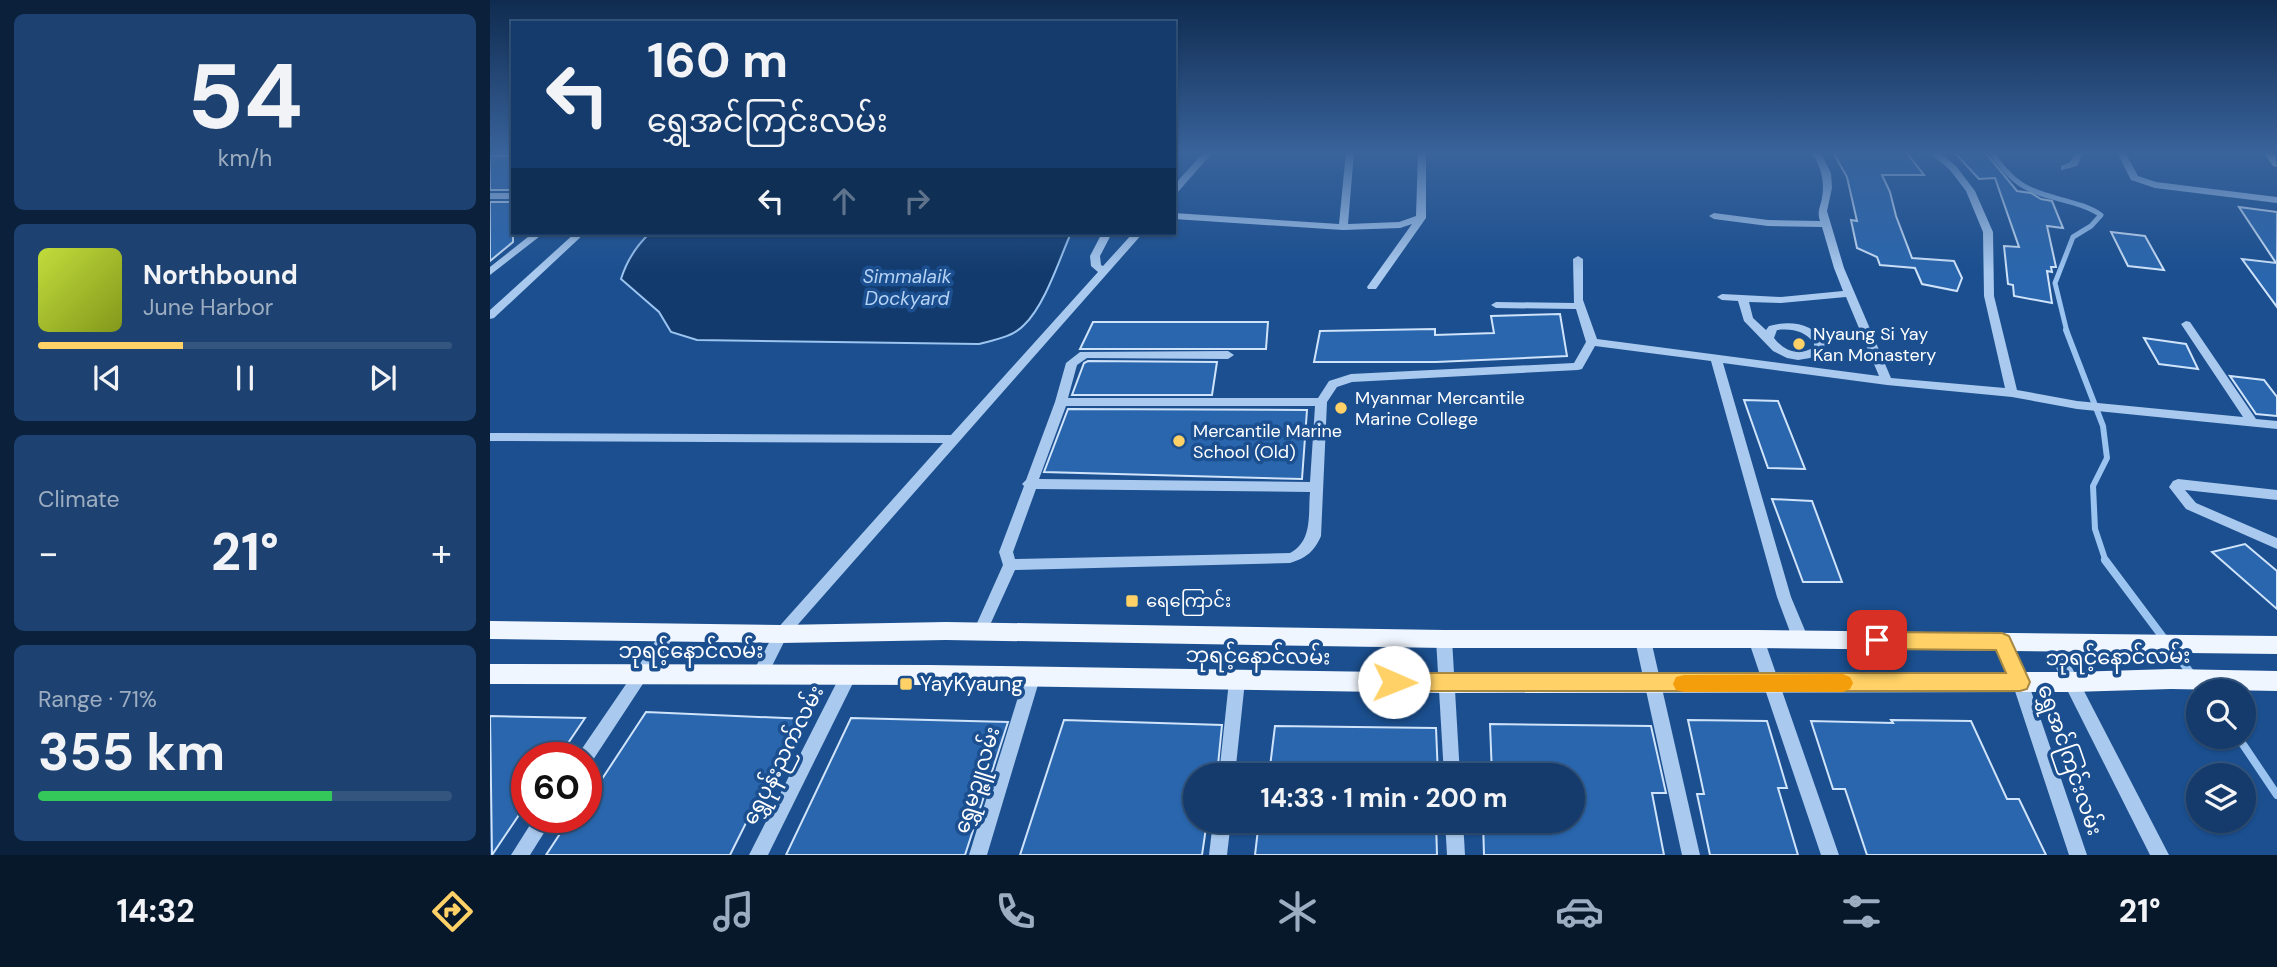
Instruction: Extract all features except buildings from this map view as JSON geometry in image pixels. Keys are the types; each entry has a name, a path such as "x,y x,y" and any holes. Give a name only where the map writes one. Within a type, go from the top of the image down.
{"main road":[{"name":"ဘုရင့်နောင်လမ်း","path":"490,630 668,634 979,632 1444,639 2051,642 2232,647 2277,645"},
{"name":"ဘုရင့်နောင်လမ်း","path":"490,674 1654,684 2171,679 2266,682"}],"street":[{"path":"1343,227 1346,192"},
{"path":"1372,287 1422,218 1422,192"},
{"path":"1828,192 1822,211 1826,224 1850,293 1888,381"},
{"path":"1970,192 1988,232 1989,296 2012,393"},
{"path":"2211,192 2277,200"},
{"path":"490,196 511,196"},
{"path":"1176,216 1343,227 1400,225 1422,218"},
{"path":"1714,216 1768,223 1826,224"},
{"path":"490,272 536,235"},
{"path":"490,316 578,235"},
{"path":"1104,271 1096,266 1095,256 1106,235"},
{"path":"758,677 780,634 1136,235"},
{"path":"1010,565 1290,558 1301,555 1310,546 1314,536 1321,402 1333,384 1351,378 1578,366 1592,342 1580,306 1578,259"},
{"path":"1721,297 1781,300 1850,293"},
{"path":"1743,299 1748,319 1768,338"},
{"path":"1496,305 1580,306"},
{"path":"2186,324 2252,422"},
{"path":"1592,342 1888,381 2012,393 2077,405 2277,425"},
{"path":"979,632 1010,565 1006,552 1061,402 1072,363 1084,354 1228,355"},
{"path":"1716,358 1784,597 1801,640"},
{"path":"1061,402 1321,402"},
{"path":"490,437 956,439"},
{"path":"1029,484 1317,487"},
{"path":"2277,495 2178,484 2176,487 2191,506 2277,544"},
{"path":"596,742 668,634"},
{"path":"1444,639 1451,763"},
{"path":"1756,639 1830,855"},
{"path":"1643,640 1691,855"},
{"name":"ရွှေအင်ကြင်းလမ်း","path":"2002,642 2020,682 2078,855"},
{"path":"2051,642 2160,855"},
{"name":"ရွှေပုန်းညက်လမ်း","path":"758,855 849,675"},
{"name":"ရွှေမဉ္ဇူလမ်း","path":"978,855 1032,678"},
{"path":"1228,763 1237,681"},
{"path":"520,855 534,833"},
{"path":"1218,855 1221,833"},
{"path":"1455,833 1456,855"}],"water":[{"name":"Simmalaik Dockyard","path":"648,235 1070,235 1045,294 1032,316 1024,325 1003,338 979,344 697,340 671,332 659,312 621,279 640,243"}],"waterway":[{"path":"2036,192 2082,206 2101,215 2091,226 2073,237 2055,283 2067,332"},
{"path":"2066,330 2103,426 2107,458 2093,486 2095,529 2106,561"},
{"path":"2106,561 2165,640"},
{"path":"2171,648 2193,676"},
{"path":"2246,749 2277,795"}],"slow traffic":[{"path":"1684,684 1843,683"}],"place":[{"name":"Nyaung Si Yay Kan Monastery","path":"1799,344"},
{"name":"Myanmar Mercantile Marine College","path":"1341,408"},
{"name":"Mercantile Marine School (Old)","path":"1179,441"},
{"name":"ရေကြောင်း","path":"1132,601"},
{"name":"YayKyaung","path":"906,684"}],"route":[{"path":"1394,682 2020,682 2002,642 1877,640"}]}
